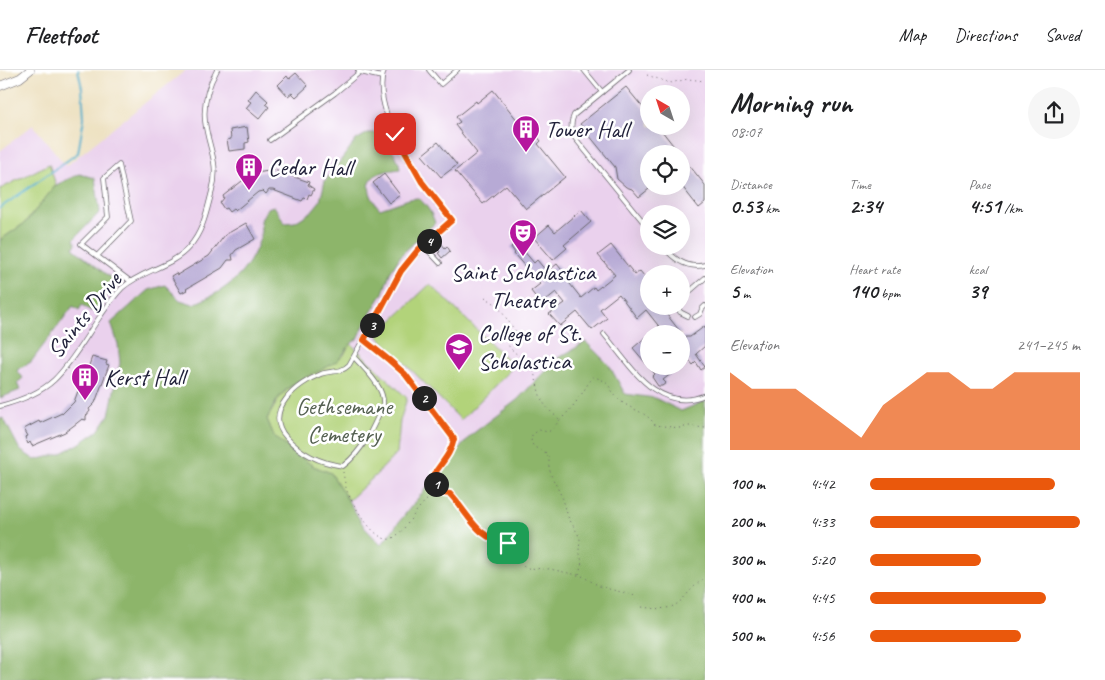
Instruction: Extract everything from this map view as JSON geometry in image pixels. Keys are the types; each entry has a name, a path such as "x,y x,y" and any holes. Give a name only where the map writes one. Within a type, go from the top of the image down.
{"street":[{"path":"0,86 20,78 30,70"}],"lane":[{"name":"Saints Drive","path":"0,406 32,395 54,380 112,300 130,281 177,258 188,248 200,232 215,180 215,162 207,131 204,108 209,88 218,70"},
{"path":"354,357 379,387 384,399 364,445 343,466 312,458 299,450 278,426 277,416 282,405 295,388 323,373 345,369 364,340 401,271 452,220 422,182 395,134 384,106 382,77 384,70"},
{"path":"429,70 441,84 456,70"},
{"path":"584,70 602,92"},
{"path":"619,70 623,75"},
{"path":"629,70 574,115 571,130 575,138 640,218"},
{"path":"270,140 335,93 359,71 382,77"},
{"path":"97,256 131,221 119,164 104,178 108,217 81,244 130,281"},
{"path":"424,246 440,263"},
{"path":"672,255 679,262 692,266 705,265"},
{"path":"690,291 705,278"},
{"path":"695,317 700,314 705,306"},
{"path":"604,334 644,383 662,395 692,400 705,395"}],"path":[{"path":"647,75 670,83 688,78 705,81"},
{"path":"485,297 497,305 511,323 516,332 507,342 508,347 530,365 546,407 560,420"},
{"path":"343,466 348,492 357,511 370,528 382,538 392,539 436,492 437,487 433,476 446,459 454,439 405,374 364,340"},
{"path":"579,575 582,562 578,534 568,517 563,499 551,475 545,452 534,446 532,442 532,436 535,432 539,430 548,432 556,427 560,420 573,408 592,377 607,382 622,402 652,420 655,425 705,428"},
{"path":"436,492 450,494 475,528 482,534 493,540 513,546 525,568 550,569 579,575 601,587 633,595 642,607 662,609 672,607 679,603 693,586 705,578"}],"shaded area":[{"name":"College of St. Scholastica","path":"186,70 705,70 705,680 461,680 137,376 0,604 0,151 33,125 66,166"}],"green space":[{"path":"368,133 377,133 392,149 400,169 386,171 372,178 369,188 376,204 380,209 409,199 418,198 424,203 435,223 401,255 390,273 383,293 366,321 358,339 334,363 292,385 279,398 267,419 274,436 313,466 331,473 365,528 381,545 471,435 517,400 558,358 586,342 609,365 625,394 655,398 681,411 705,401 705,680 0,680 0,418 4,419 20,450 35,460 60,454 98,431 109,415 120,363 118,344 111,323 148,290 165,285 180,300 193,304 226,287 243,271 250,261 261,236 261,220 267,208 274,206 285,223 295,222 311,212 320,201 325,181 356,140"},
{"path":"49,164 56,185 25,223 0,240 0,189"},
{"path":"79,174 95,178 100,212 74,239 76,244 73,248 116,282 96,310 91,311 82,305 79,310 73,306 31,362 17,370 23,378 17,383 20,390 0,398 0,240 25,223 56,185"},
{"path":"430,284 514,366 461,420 377,335"},
{"name":"Gethsemane Cemetery","path":"350,343 407,398 400,421 397,453 348,501 331,473 313,466 287,447 274,436 267,419 281,395 294,384 344,355"}],"building":[{"path":"296,73 308,86 296,97 292,93 288,96 278,85 287,76 289,79"},
{"path":"626,87 640,104 640,135 665,135 673,145 640,145 642,195 639,197 632,189 626,187 617,179 615,167 580,124"},
{"path":"256,90 268,101 265,104 269,107 259,119 246,108 251,102 248,100"},
{"name":"Tower Hall","path":"493,90 518,121 522,118 541,141 538,144 565,177 526,209 506,185 483,204 455,171 477,153 455,125 460,122 456,117"},
{"path":"247,127 249,142 245,143 245,149 229,151 227,140 231,139 230,130"},
{"path":"438,142 457,165 441,177 422,155"},
{"path":"690,166 705,185 705,203 699,208 689,195"},
{"name":"Cedar Hall","path":"274,170 309,182 308,185 314,189 311,195 309,194 307,199 304,198 302,201 269,190 266,194 263,191 258,192 235,211 233,209 229,212 226,208 224,209 220,203 224,198 223,196 251,174"},
{"path":"384,174 400,195 389,203 373,183"},
{"path":"581,210 591,222 564,245 567,248 553,260 534,238 549,225 555,232"},
{"path":"246,223 255,239 236,250 232,255 233,260 228,260 222,268 181,293 171,276 176,273 177,275 209,256 225,235"},
{"path":"518,241 534,263 537,260 547,272 557,264 581,298 594,287 596,290 615,275 598,255 611,245 635,275 640,271 640,315 637,318 619,294 600,309 607,318 592,330 577,312 560,326 549,314 565,303 556,292 541,304 531,291 540,284 514,254 511,247"},
{"path":"440,242 445,248 447,246 450,251 442,258 435,245"},
{"path":"650,315 667,315 675,325 658,325"},
{"path":"705,326 705,346 696,354 705,367 701,370 696,362 693,365 690,361 690,337"},
{"path":"640,342 640,356 633,348"},
{"name":"Kerst Hall","path":"92,357 107,361 106,364 109,365 95,403 89,409 86,420 82,419 65,432 32,446 30,442 28,444 25,437 28,436 24,429 39,421 40,423 62,414 74,402"},
{"path":"654,375 669,375 663,380 666,383 662,386 658,386 652,377"}],"waterway":[{"path":"0,208 78,153 84,118 82,88 78,70"}],"place":[{"name":"Tower Hall","path":"526,153"},
{"name":"Cedar Hall","path":"249,191"},
{"name":"Saint Scholastica Theatre","path":"523,257"},
{"name":"College of St. Scholastica","path":"459,371"},
{"name":"Kerst Hall","path":"85,401"}],"route":[{"path":"395,134 422,182 452,220 418,250 401,271 364,340 405,374 454,439 446,459 433,476 437,487 436,492 450,494 475,528 482,534 493,540 508,543"}]}
